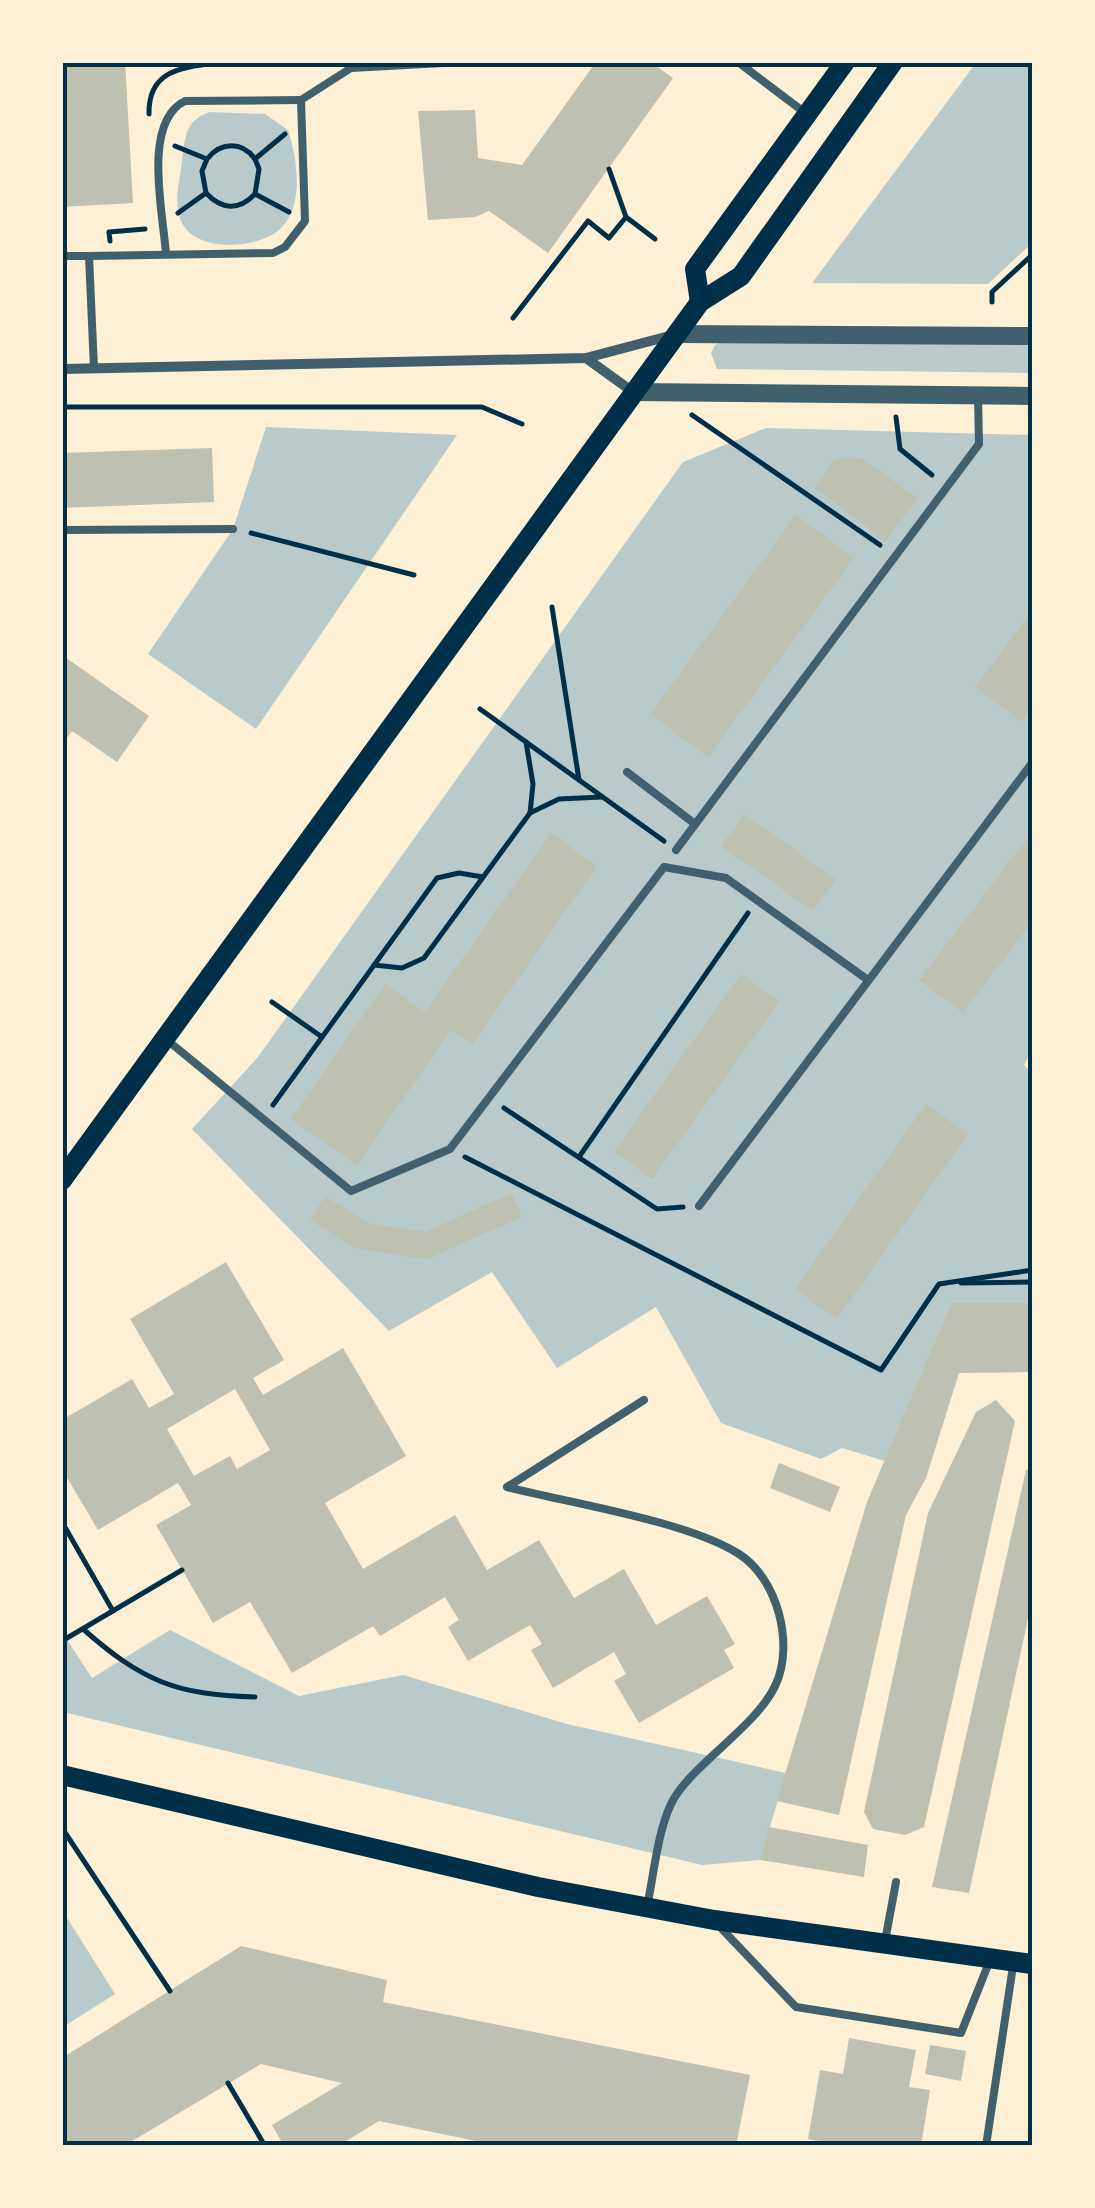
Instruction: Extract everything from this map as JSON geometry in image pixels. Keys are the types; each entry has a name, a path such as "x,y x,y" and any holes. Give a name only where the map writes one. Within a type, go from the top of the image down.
{"main road":[{"path":"700,302 696,269 846,62"},
{"path":"62,1180 676,334 700,302 740,276 893,62"},
{"path":"62,1776 538,1887 714,1920 1023,1962"}],"street":[{"path":"62,369 586,358 676,334 1032,336"},
{"path":"586,358 633,392 1032,396"}],"lane":[{"path":"166,254 159,139 164,117 185,101 301,100 351,65 462,62"},
{"path":"738,62 808,114"},
{"path":"62,256 273,253 286,247 304,221 301,100"},
{"path":"89,256 94,368"},
{"path":"676,850 979,444 978,396"},
{"path":"62,530 233,528"},
{"path":"699,1206 1032,762"},
{"path":"627,772 695,824"},
{"path":"167,1040 351,1191 450,1149 664,867 726,878 868,980"},
{"path":"644,1400 507,1487 712,1539 744,1557 764,1582 780,1616 784,1652 776,1685 758,1710 672,1802 647,1908"},
{"path":"884,1946 896,1882"},
{"path":"714,1920 796,2007 961,2033 991,1958"},
{"path":"986,2146 1023,1962"}],"path":[{"path":"254,158 302,120"},
{"path":"159,139 207,159"},
{"path":"238,145 254,158 259,169 255,194 238,207 226,207 206,193 202,183 207,159 214,150 238,145"},
{"path":"608,169 626,217 655,239"},
{"path":"164,223 206,193"},
{"path":"255,194 304,221"},
{"path":"513,318 588,221 609,238 626,217"},
{"path":"992,302 992,292 1032,255"},
{"path":"62,407 482,407 522,424"},
{"path":"689,414 895,555"},
{"path":"896,417 900,449 946,487"},
{"path":"233,528 414,575"},
{"path":"552,607 578,780"},
{"path":"480,708 676,850"},
{"path":"526,742 533,784 530,813"},
{"path":"374,965 402,968 424,958 530,813 559,799 602,796"},
{"path":"262,1120 436,878 459,874 483,877"},
{"path":"579,1157 757,900"},
{"path":"272,1002 322,1038"},
{"path":"489,1098 658,1209 699,1206"},
{"path":"450,1149 882,1370 939,1284 1032,1270"},
{"path":"939,1284 1032,1282"},
{"path":"62,1522 114,1610"},
{"path":"62,1641 182,1570"},
{"path":"84,1629 126,1667 168,1686 213,1696 255,1697"},
{"path":"62,1828 170,1991"},
{"path":"228,2084 265,2146"}],"shaded area":[{"path":"976,63 1032,63 1032,243 988,284 812,283"},
{"path":"210,112 265,114 288,130 296,166 294,205 283,226 260,240 245,244 214,243 189,232 181,221 177,199 186,137 191,125"},
{"path":"725,341 1032,345 1032,373 717,369 711,353 715,345"},
{"path":"266,427 457,435 256,729 148,654 233,529"},
{"path":"766,428 1032,435 1032,1049 1024,1065 1032,1074 1032,1303 951,1303 885,1461 842,1448 821,1459 721,1423 656,1307 557,1368 492,1272 389,1331 192,1129 258,1057 683,462"},
{"path":"170,1630 299,1696 403,1675 567,1724 786,1773 760,1860 702,1865 63,1712 62,1632 92,1678"},
{"path":"62,1910 115,1994 63,2027 62,2027"}],"building":[{"path":"62,62 125,62 133,203 62,207"},
{"path":"596,62 651,62 673,78 548,253 489,211 475,217 428,220 418,111 475,110 478,158 522,165"},
{"path":"212,448 214,502 62,508 62,453"},
{"path":"847,457 863,459 917,498 886,541 814,487 834,461"},
{"path":"796,515 854,558 708,757 650,714"},
{"path":"1032,611 1032,708 1022,722 975,687"},
{"path":"62,655 149,716 117,762 72,731 62,745"},
{"path":"744,814 836,879 813,911 721,846"},
{"path":"1032,832 1032,922 963,1013 919,980"},
{"path":"551,833 597,866 472,1045 451,1030 357,1165 291,1119 385,984 425,1012"},
{"path":"741,974 780,1001 652,1179 614,1151"},
{"path":"926,1104 968,1134 837,1319 795,1289"},
{"path":"512,1193 522,1217 427,1259 353,1248 310,1220 325,1196 368,1223 425,1232"},
{"path":"226,1262 284,1360 253,1378 263,1395 343,1348 406,1456 325,1503 363,1569 455,1515 487,1570 539,1540 574,1598 624,1569 656,1625 707,1596 735,1644 724,1650 734,1668 639,1723 614,1681 626,1674 614,1652 553,1688 531,1650 542,1644 530,1625 468,1661 448,1627 459,1620 445,1597 380,1636 373,1626 292,1673 250,1602 213,1623 156,1525 191,1505 178,1483 98,1530 62,1469 62,1420 132,1379 149,1408 174,1394 130,1319","holes":["235,1389 270,1450 237,1469 230,1456 194,1476 167,1429"]},
{"path":"951,1303 1032,1303 1032,1372 959,1373 926,1478 906,1515 839,1815 777,1801 867,1502"},
{"path":"996,1400 1015,1421 924,1827 905,1835 873,1829 864,1812 928,1513 976,1412"},
{"path":"779,1463 840,1487 830,1512 770,1488"},
{"path":"1026,1470 1032,1470 1032,1600 969,1893 932,1887"},
{"path":"769,1827 868,1845 864,1877 760,1860"},
{"path":"241,1946 387,1980 383,2002 750,2075 736,2146 500,2146 379,2121 338,2146 284,2146 272,2125 342,2083 261,2064 124,2146 62,2146 62,2058"},
{"path":"849,2038 916,2050 909,2087 930,2090 921,2146 846,2146 808,2139 820,2070 843,2074"},
{"path":"930,2045 966,2051 961,2081 925,2074"}]}
